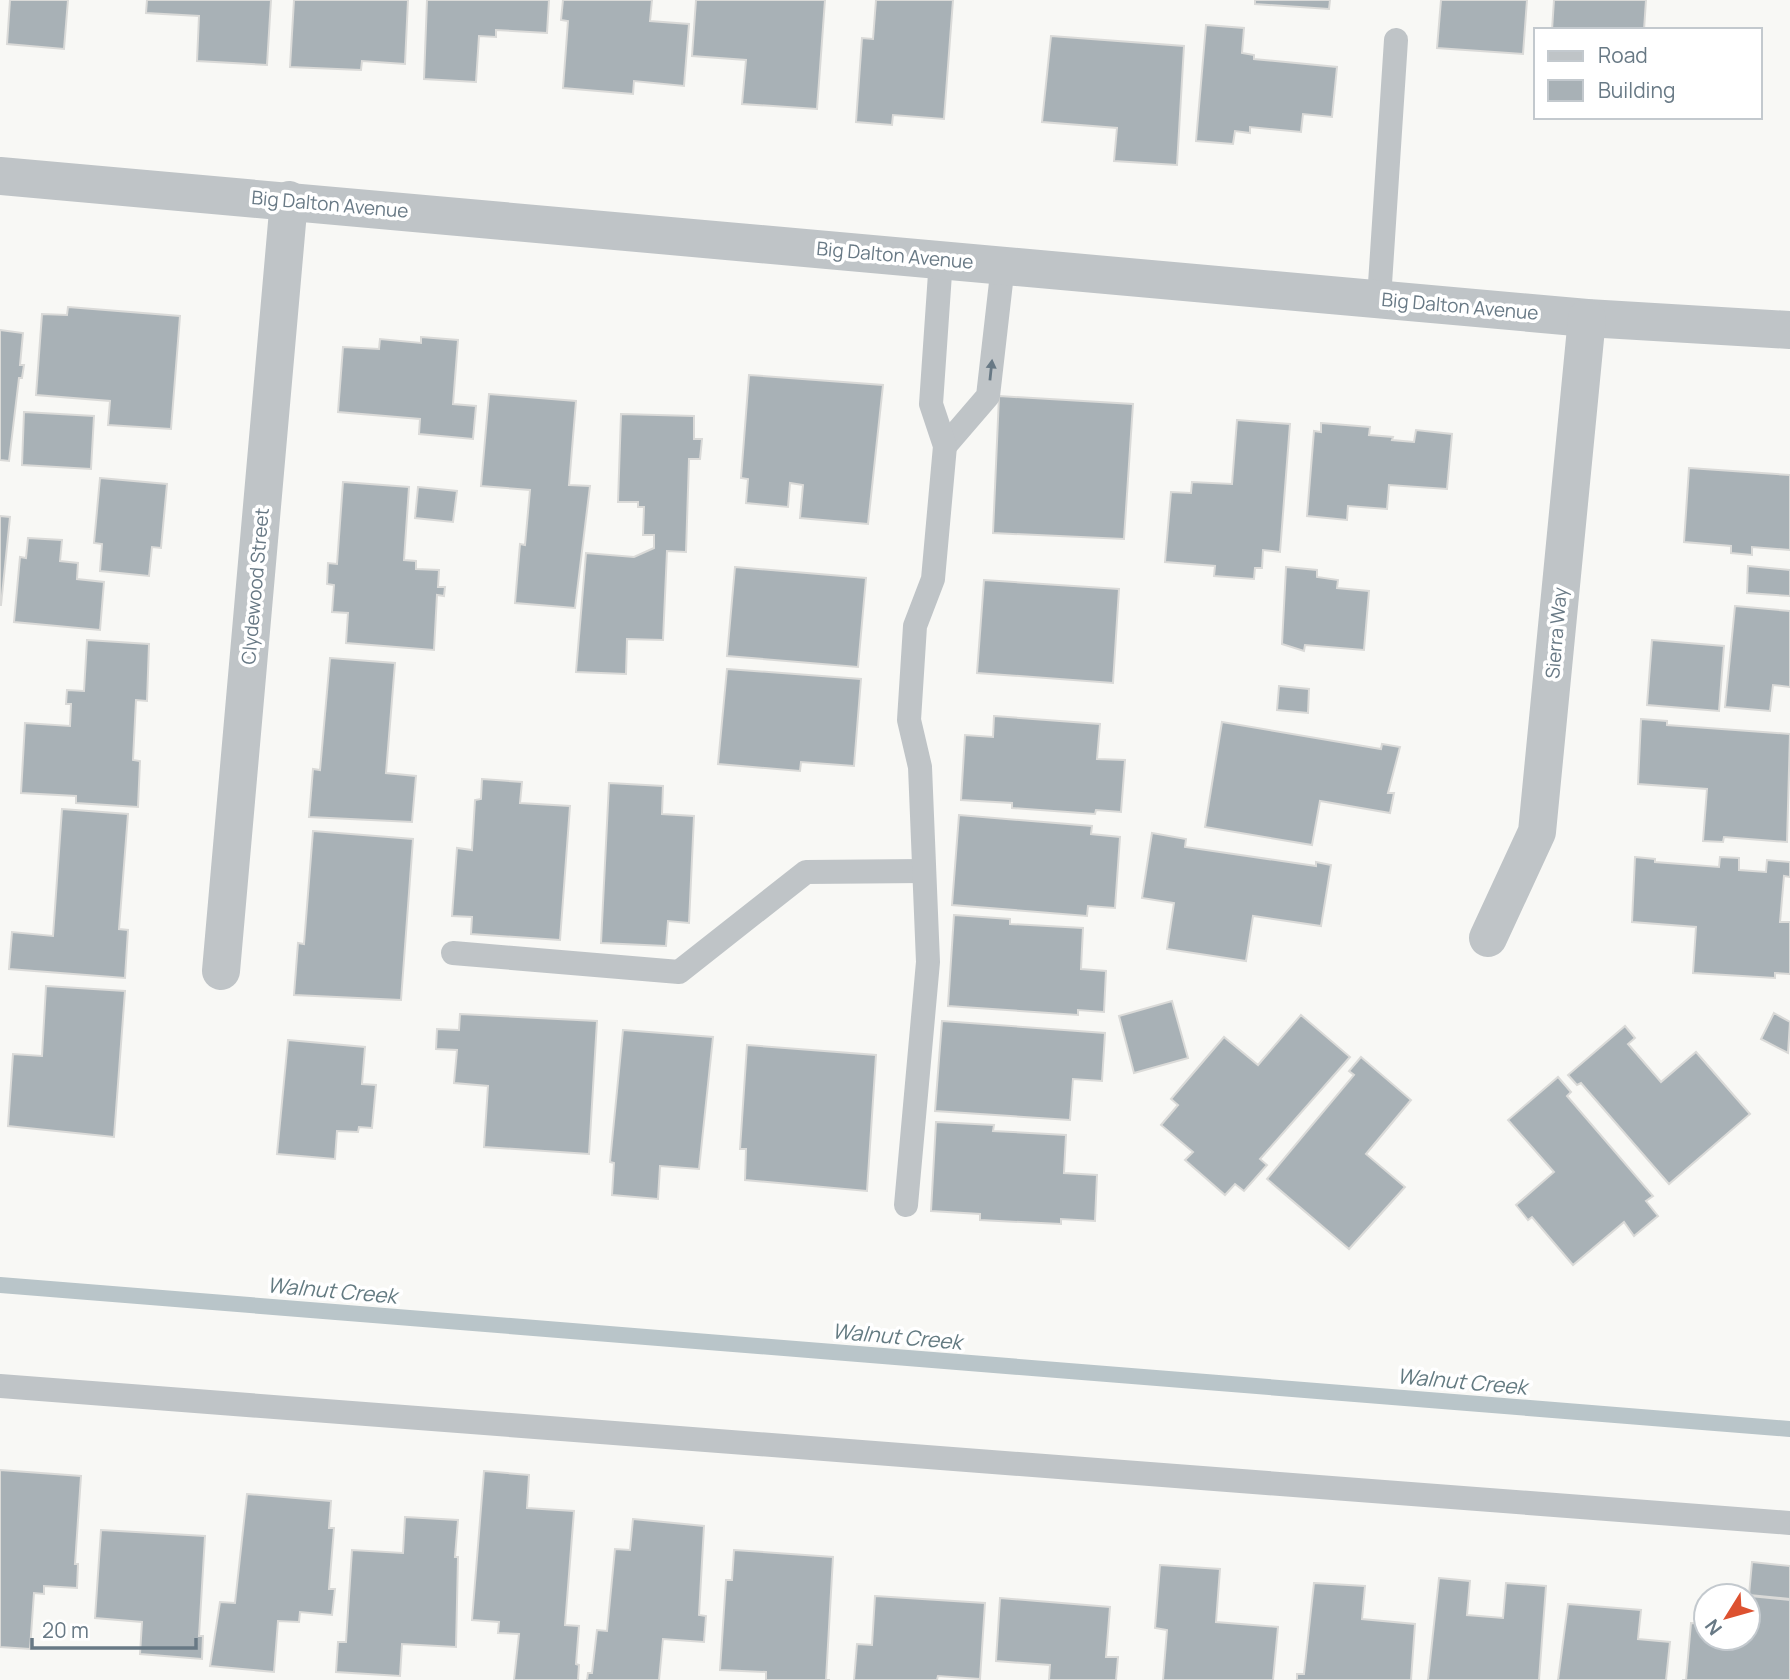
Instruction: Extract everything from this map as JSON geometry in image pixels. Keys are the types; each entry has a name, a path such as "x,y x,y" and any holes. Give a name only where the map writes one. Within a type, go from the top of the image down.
{"street":[{"name":"Big Dalton Avenue","path":"0,176 1587,318 1790,330"},
{"name":"Clydewood Street","path":"221,971 289,200"},
{"name":"Sierra Way","path":"1488,938 1537,832 1587,318"}],"lane":[{"path":"1379,299 1396,40"},
{"path":"906,1205 928,962 920,767 909,720 915,625 933,579 945,446 931,404 941,259"},
{"path":"945,446 988,396 1003,264"},
{"path":"453,953 679,972 806,872 924,871"},
{"path":"0,1386 1790,1523"}],"building":[{"path":"10,0 68,0 64,49 7,44"},
{"path":"147,0 271,0 267,65 197,61 199,16 146,13"},
{"path":"294,0 408,0 405,64 362,61 361,70 290,67"},
{"path":"427,0 549,0 547,33 496,30 496,37 479,36 476,82 424,79"},
{"path":"563,0 652,0 650,21 689,24 684,86 634,81 633,94 563,88 568,21 561,20"},
{"path":"696,0 825,0 817,109 742,104 746,60 692,56"},
{"path":"876,0 953,0 944,119 893,115 892,125 856,122 862,38 873,39"},
{"path":"1255,0 1330,0 1329,9 1255,4"},
{"path":"1441,0 1527,0 1523,54 1437,48"},
{"path":"1554,0 1646,0 1644,28 1552,28"},
{"path":"1206,25 1244,28 1242,53 1254,55 1254,59 1337,67 1332,117 1303,114 1301,132 1250,127 1250,133 1235,131 1233,144 1196,141"},
{"path":"1051,36 1184,46 1177,165 1114,161 1117,128 1042,122"},
{"path":"68,307 180,316 171,429 108,425 110,401 36,395 42,314 67,315"},
{"path":"0,330 23,333 20,365 24,365 22,378 19,378 9,461 0,460"},
{"path":"421,337 458,340 453,404 476,406 473,439 419,434 420,419 338,412 343,347 379,349 380,339 421,343"},
{"path":"749,375 883,385 868,524 800,518 803,485 790,483 788,507 746,503 748,479 741,478"},
{"path":"489,394 576,401 569,485 590,486 575,608 515,603 520,544 525,545 530,490 481,486"},
{"path":"999,396 1133,404 1124,539 993,533"},
{"path":"24,412 94,416 91,469 22,465"},
{"path":"621,414 694,416 694,439 702,439 700,459 689,459 686,552 667,551 663,640 627,639 626,674 576,672 586,553 634,557 654,548 654,535 643,535 644,507 638,507 638,502 618,502"},
{"path":"1237,420 1290,424 1280,552 1263,550 1262,568 1255,568 1254,579 1214,576 1215,566 1165,562 1171,492 1191,493 1192,482 1232,484"},
{"path":"1321,423 1370,427 1369,435 1414,442 1416,430 1452,434 1447,489 1389,485 1387,509 1348,506 1347,520 1307,516 1314,431 1321,432"},
{"path":"1689,468 1790,475 1790,550 1752,547 1752,555 1731,553 1731,546 1684,542"},
{"path":"100,478 167,484 161,548 152,547 149,576 100,571 102,544 94,543"},
{"path":"343,482 409,487 404,560 416,561 416,569 439,570 438,587 445,587 444,596 437,595 434,650 346,643 348,613 332,612 334,585 327,584 328,563 337,564"},
{"path":"418,487 457,491 453,522 415,518"},
{"path":"0,516 10,517 1,605 0,605"},
{"path":"28,538 62,540 60,561 78,563 77,579 104,582 100,630 14,622 20,557 26,558"},
{"path":"1748,566 1790,570 1790,596 1747,593"},
{"path":"735,567 866,578 858,667 727,656"},
{"path":"1286,567 1317,570 1317,577 1338,580 1337,588 1369,591 1364,650 1305,645 1304,651 1282,644"},
{"path":"984,580 1119,589 1113,683 977,673"},
{"path":"1735,606 1790,611 1790,687 1773,685 1770,711 1725,707"},
{"path":"87,640 149,644 147,701 136,700 133,760 140,761 138,807 76,803 76,796 21,793 25,723 70,726 71,704 66,704 67,690 84,691"},
{"path":"1652,640 1724,646 1719,711 1647,705"},
{"path":"330,658 395,663 386,773 416,776 412,822 309,817 313,769 320,770"},
{"path":"727,669 861,679 854,766 801,762 800,771 718,764"},
{"path":"1279,686 1309,689 1308,713 1277,710"},
{"path":"994,716 1100,724 1097,759 1125,760 1121,812 1096,810 1095,814 1012,808 1012,803 961,800 965,735 993,737"},
{"path":"1641,719 1667,721 1667,725 1790,734 1787,842 1724,837 1723,842 1703,841 1707,789 1638,784"},
{"path":"1222,722 1381,749 1382,744 1400,747 1388,793 1394,793 1390,813 1320,801 1312,845 1205,827"},
{"path":"482,779 522,782 520,803 570,806 560,940 471,934 472,917 452,916 457,848 472,850 475,800 481,799"},
{"path":"609,783 663,786 662,814 694,816 689,923 668,921 666,946 601,943"},
{"path":"62,809 128,814 119,929 128,930 125,978 9,969 12,932 53,936"},
{"path":"959,815 1092,826 1091,834 1120,837 1115,908 1088,906 1087,916 952,905"},
{"path":"313,831 413,839 401,1000 294,995 298,943 304,944"},
{"path":"1152,833 1186,839 1185,847 1316,866 1316,862 1331,865 1321,926 1253,916 1246,961 1167,949 1174,903 1142,898"},
{"path":"1635,857 1655,859 1655,862 1719,867 1720,857 1739,858 1739,870 1766,872 1767,860 1790,862 1790,877 1784,876 1780,922 1790,922 1790,974 1775,973 1775,978 1693,973 1696,927 1632,922"},
{"path":"954,915 1010,919 1010,924 1083,928 1081,969 1106,971 1104,1012 1078,1010 1078,1015 948,1006"},
{"path":"46,986 125,991 114,1137 8,1126 13,1054 42,1056"},
{"path":"1172,1001 1188,1058 1134,1073 1119,1016"},
{"path":"1774,1013 1790,1022 1788,1053 1761,1039"},
{"path":"460,1014 597,1021 589,1154 484,1147 488,1086 454,1083 457,1050 436,1049 437,1029 459,1030"},
{"path":"1301,1015 1350,1057 1260,1159 1267,1165 1244,1191 1235,1184 1225,1195 1185,1160 1193,1152 1161,1125 1178,1105 1171,1099 1224,1037 1258,1065"},
{"path":"942,1021 1105,1033 1102,1081 1073,1079 1070,1120 935,1111"},
{"path":"1625,1026 1635,1038 1628,1044 1661,1082 1696,1052 1750,1114 1669,1184 1581,1083 1577,1085 1568,1075"},
{"path":"623,1030 713,1037 699,1169 660,1166 658,1199 612,1195 614,1163 610,1162"},
{"path":"288,1040 365,1047 362,1084 376,1085 372,1128 359,1127 358,1132 337,1131 335,1159 277,1154"},
{"path":"747,1045 876,1055 867,1191 745,1180 746,1149 740,1149"},
{"path":"1361,1057 1411,1100 1366,1154 1405,1187 1349,1249 1267,1179 1354,1075 1349,1071"},
{"path":"1558,1077 1571,1092 1567,1096 1653,1196 1646,1201 1658,1216 1634,1236 1624,1222 1573,1265 1532,1217 1528,1220 1516,1205 1554,1172 1508,1120"},
{"path":"936,1122 994,1125 993,1131 1066,1135 1064,1173 1097,1175 1095,1221 1061,1219 1061,1224 980,1220 980,1214 931,1211"},
{"path":"0,1470 81,1476 75,1564 78,1564 77,1588 44,1586 44,1594 34,1593 30,1649 0,1647"},
{"path":"484,1471 529,1475 527,1508 574,1511 565,1625 579,1626 576,1664 579,1665 578,1680 514,1680 519,1634 498,1633 499,1622 472,1620"},
{"path":"247,1494 331,1501 329,1528 334,1528 329,1589 335,1589 332,1615 300,1612 299,1622 278,1621 274,1672 210,1666 220,1602 235,1603"},
{"path":"405,1517 458,1520 455,1557 458,1557 456,1647 402,1644 400,1676 336,1672 338,1642 346,1642 352,1550 403,1553"},
{"path":"633,1519 704,1526 699,1615 706,1616 704,1642 663,1639 659,1680 587,1680 588,1673 592,1673 597,1630 607,1631 615,1549 630,1550"},
{"path":"101,1530 205,1536 199,1636 203,1636 202,1659 140,1654 142,1622 95,1618"},
{"path":"734,1550 833,1557 826,1680 766,1680 766,1672 720,1670 726,1580 732,1580"},
{"path":"1752,1562 1790,1566 1790,1599 1762,1596 1762,1582 1750,1582"},
{"path":"1160,1565 1220,1569 1216,1622 1278,1627 1273,1680 1163,1680 1167,1630 1155,1628"},
{"path":"1439,1578 1470,1581 1467,1615 1503,1618 1506,1583 1546,1586 1539,1680 1428,1680"},
{"path":"1314,1583 1365,1586 1362,1619 1415,1624 1411,1680 1297,1680 1297,1674 1304,1674"},
{"path":"875,1596 985,1603 980,1679 938,1676 937,1680 854,1680 857,1644 872,1645"},
{"path":"1762,1597 1790,1600 1790,1680 1686,1680 1691,1623 1692,1652 1762,1652"},
{"path":"1000,1598 1110,1607 1106,1657 1118,1657 1116,1680 1049,1680 1050,1665 996,1661"},
{"path":"1568,1604 1641,1610 1638,1639 1670,1642 1666,1680 1558,1680"}],"waterway":[{"name":"Walnut Creek","path":"0,1285 1790,1429"}]}
